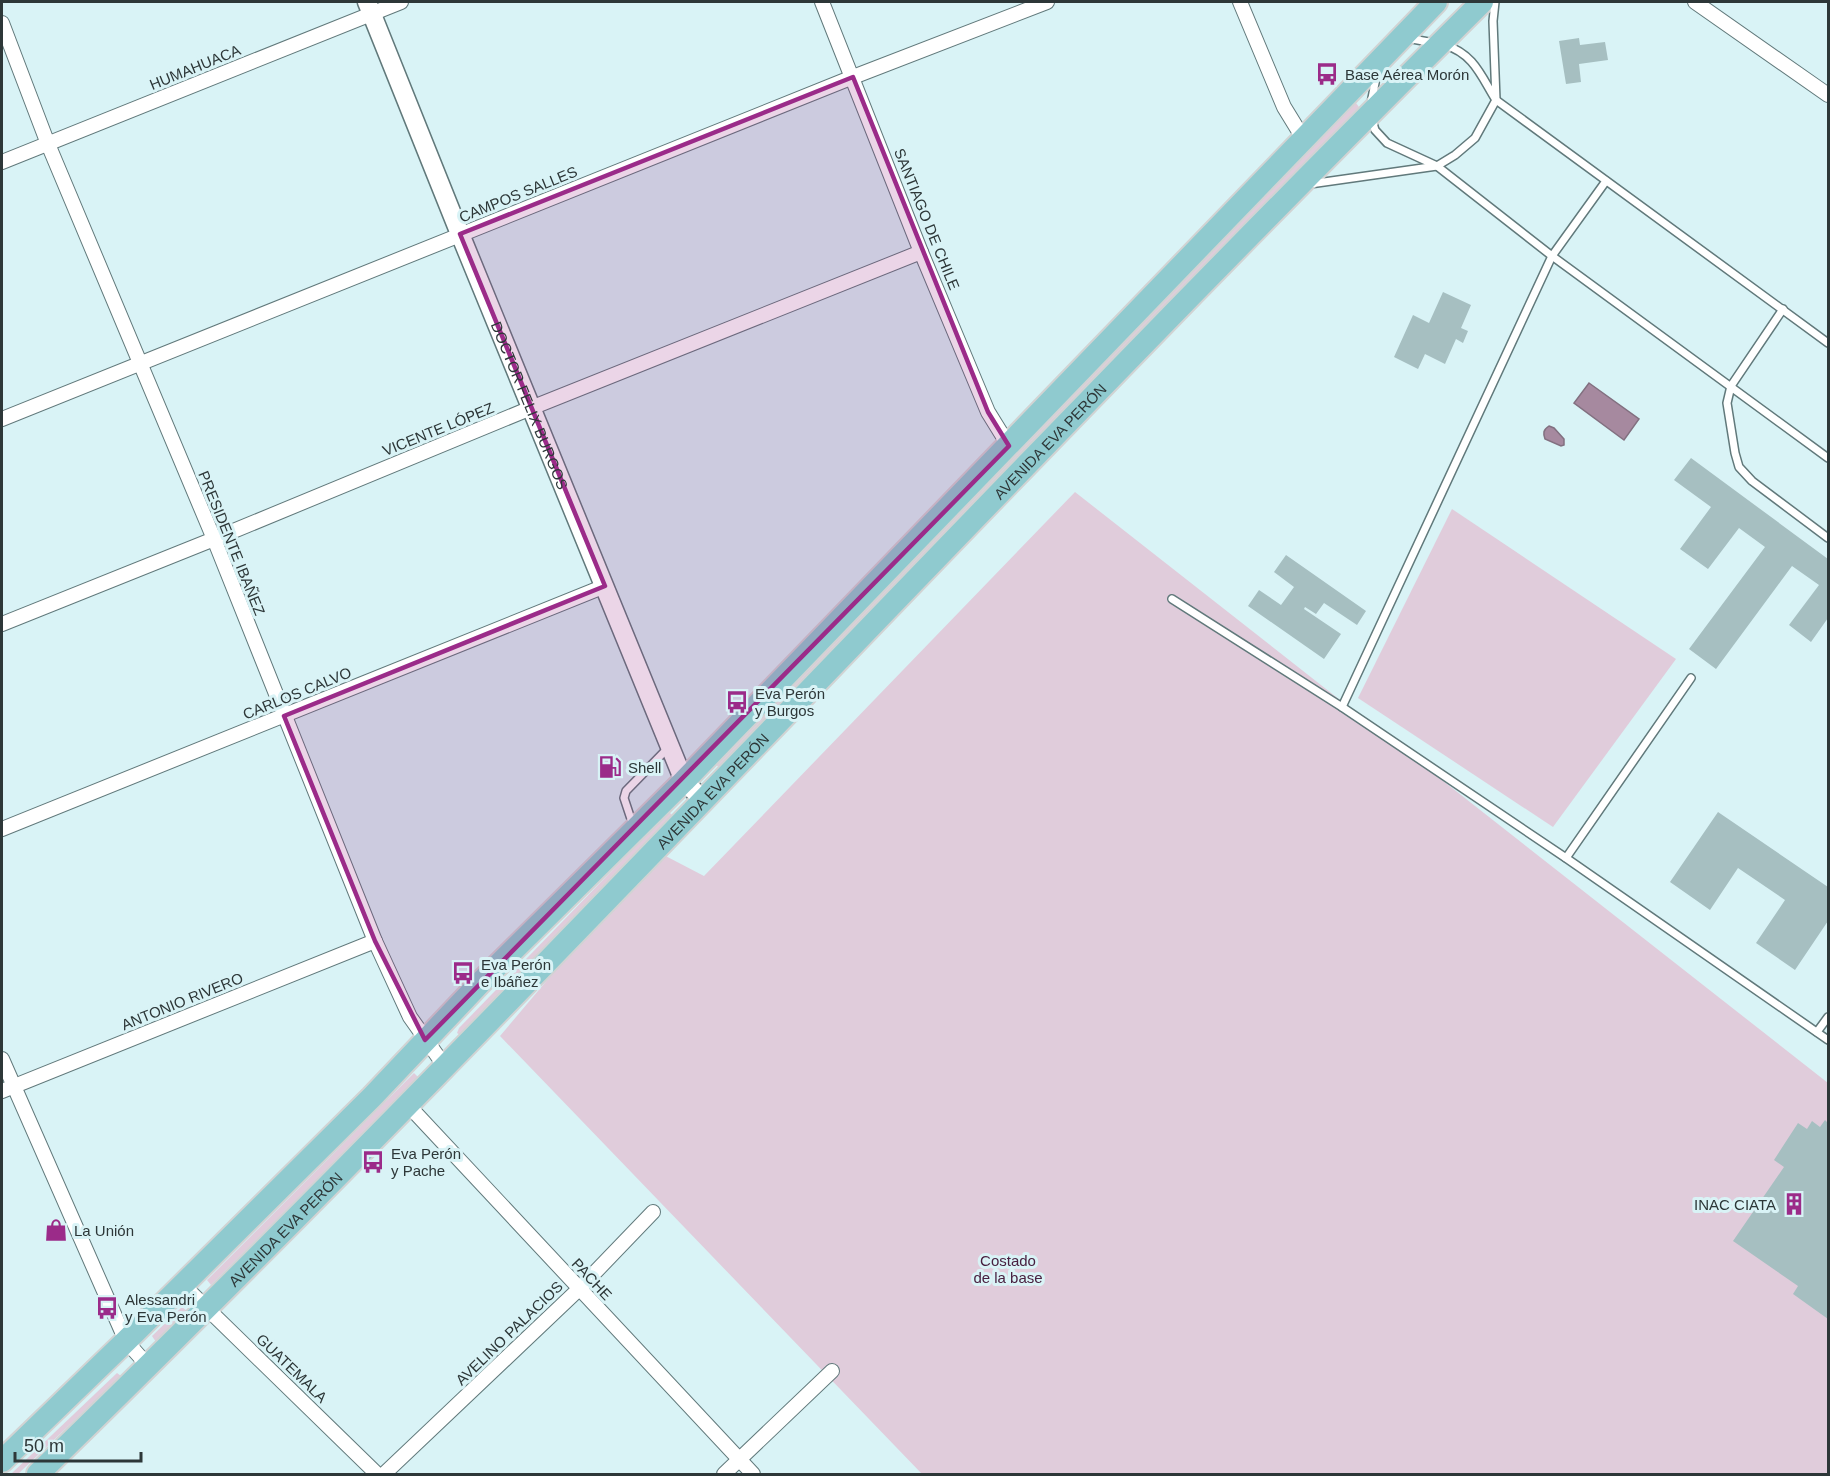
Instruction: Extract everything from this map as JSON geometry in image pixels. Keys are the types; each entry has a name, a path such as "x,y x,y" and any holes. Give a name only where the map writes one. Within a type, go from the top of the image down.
{"main road":[{"name":"AVENIDA EVA PERÓN","path":"2,1461 372,1097 684,781 1436,2"},
{"name":"AVENIDA EVA PERÓN","path":"38,1474 149,1367 446,1068 1298,185 1482,2"}],"street":[{"name":"HUMAHUACA","path":"2,162 370,7 401,2"},
{"name":"SANTIAGO DE CHILE","path":"822,2 921,252 988,412 1009,446"},
{"name":"CAMPOS SALLES","path":"2,419 853,77 1047,2"},
{"path":"1240,2 1284,107 1303,138"},
{"path":"1695,2 1828,94"},
{"name":"DOCTOR FELIX BURGOS","path":"370,7 460,234 684,781 704,801"},
{"name":"PRESIDENTE IBAÑEZ","path":"2,23 48,144 214,539 375,941 410,1017 446,1068"},
{"name":"VICENTE LÓPEZ","path":"2,624 921,252"},
{"name":"CARLOS CALVO","path":"2,829 605,586"},
{"name":"ANTONIO RIVERO","path":"7,1089 375,941"},
{"path":"2,1059 7,1089 126,1341 149,1367"},
{"name":"PACHE","path":"408,1105 753,1474"},
{"name":"AVELINO PALACIOS","path":"384,1474 579,1289 653,1212"},
{"name":"GUATEMALA","path":"183,1285 377,1474"},
{"path":"724,1474 832,1371"}],"lane":[{"path":"1298,185 1437,166 1455,155 1475,138 1496,100 1493,21 1495,2"},
{"path":"1400,37 1456,48 1471,59 1496,100 1828,343"},
{"path":"1380,58 1370,112 1375,130 1387,143 1437,166 1552,256 1828,458"},
{"path":"1342,706 1552,256 1606,182"},
{"path":"1783,309 1731,386 1727,403 1735,453 1739,467 1752,481 1828,537"},
{"path":"1172,599 1342,706 1828,1040"},
{"path":"1566,858 1690,678"},
{"path":"634,830 626,804 626,791 670,746"},
{"path":"1817,1032 1828,1017"}],"highlighted area":[{"path":"853,77 988,412 1009,446 425,1040 375,941 284,716 605,586 460,234"}],"green space":[{"path":"1356,103 1359,107 720,768 716,765"},
{"name":"Costado de la base","path":"1075,492 1828,1083 1828,1474 922,1474 500,1036 656,851 704,876"},
{"path":"1452,509 1676,659 1553,827 1358,698"},
{"path":"669,812 672,815 465,1034 457,1033 459,1028"},
{"path":"414,1073 419,1078 211,1285 207,1280"},
{"path":"182,1307 187,1311 156,1342 152,1336"},
{"path":"117,1373 121,1376 18,1474 11,1474"}],"shaded area":[{"path":"1589,383 1639,419 1624,440 1574,403"},
{"path":"1549,426 1564,439 1564,445 1561,446 1545,439 1544,432"}],"building":[{"path":"1579,38 1580,45 1605,42 1608,60 1579,64 1581,82 1566,84 1559,41"},
{"path":"1443,292 1471,305 1461,328 1468,331 1463,343 1456,339 1445,364 1425,354 1418,369 1394,357 1413,315 1429,323"},
{"path":"1691,458 1828,559 1828,618 1811,642 1789,625 1819,585 1792,566 1716,669 1689,649 1765,547 1739,528 1708,569 1680,549 1711,507 1674,480"},
{"path":"1286,555 1366,611 1357,625 1324,603 1316,614 1305,607 1304,609 1341,634 1324,659 1248,606 1259,590 1281,605 1294,587 1274,572"},
{"path":"1718,812 1828,887 1828,921 1795,970 1756,943 1785,900 1738,868 1710,910 1670,882"},
{"name":"INAC CIATA","path":"1825,1120 1828,1123 1828,1319 1793,1294 1798,1286 1733,1241 1784,1167 1774,1160 1798,1123 1807,1129 1812,1121 1820,1127"}],"place":[{"name":"Base Aérea Morón","path":"1327,74"},
{"name":"Eva Perón y Burgos","path":"737,702"},
{"name":"Shell","path":"610,767"},
{"name":"Eva Perón e Ibáñez","path":"463,973"},
{"name":"Eva Perón y Pache","path":"373,1162"},
{"name":"INAC CIATA","path":"1794,1204"},
{"name":"La Unión","path":"56,1230"},
{"name":"Alessandri y Eva Perón","path":"107,1308"}]}
